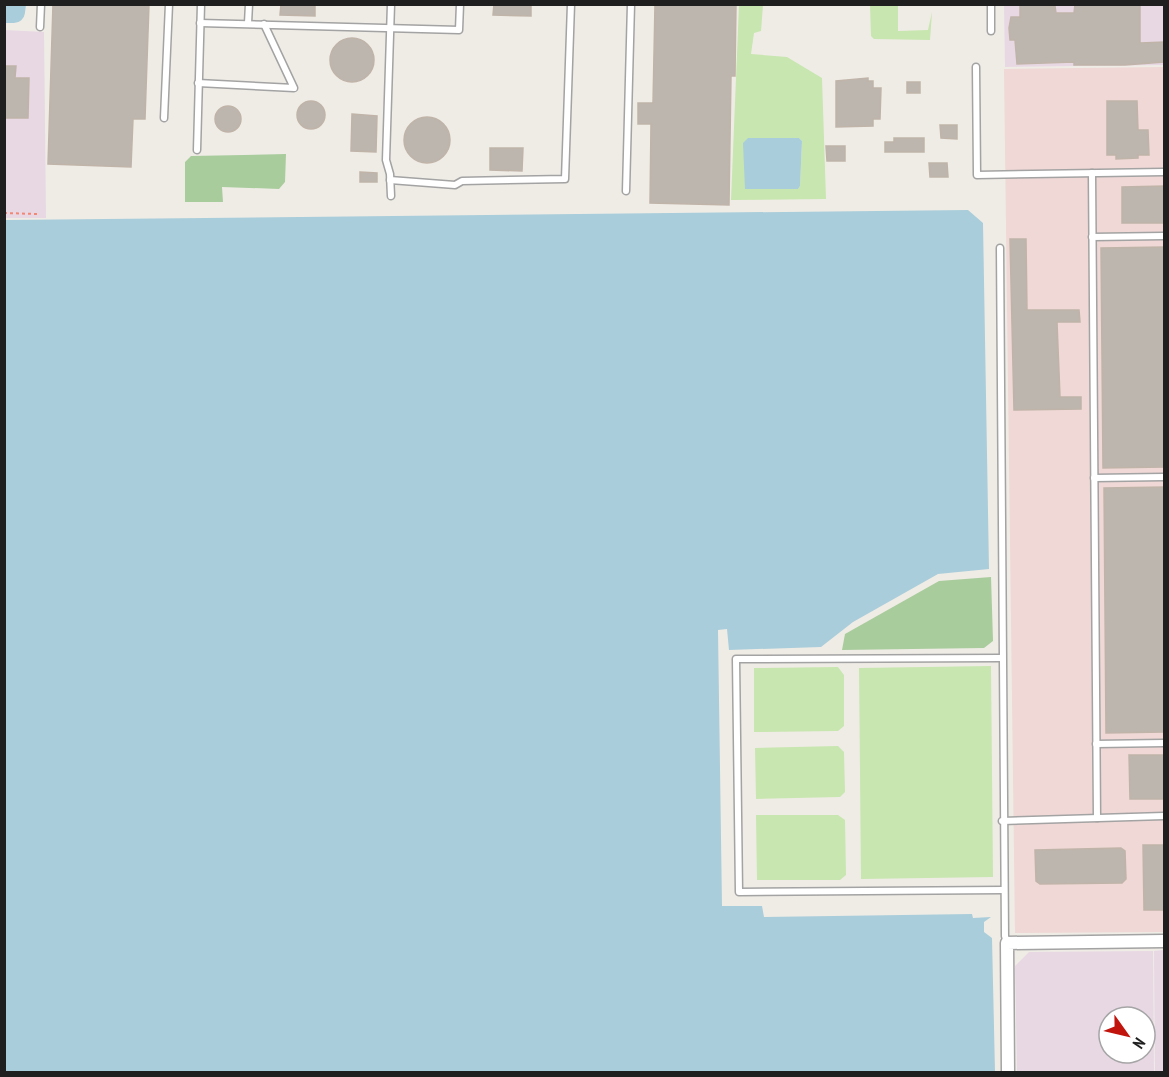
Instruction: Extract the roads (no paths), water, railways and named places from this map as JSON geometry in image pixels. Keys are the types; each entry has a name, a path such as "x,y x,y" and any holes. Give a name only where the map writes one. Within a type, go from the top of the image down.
{"street":[{"path":"1008,1072 1007,943 1164,941"}],"lane":[{"path":"40,27 41,4"},
{"path":"164,118 169,4"},
{"path":"196,150 201,4"},
{"path":"248,23 249,4"},
{"path":"391,4 386,160 391,196"},
{"path":"200,23 459,30 460,4"},
{"path":"390,180 455,185 462,182 565,179 571,4"},
{"path":"626,191 631,4"},
{"path":"991,4 992,32"},
{"path":"198,83 294,88 264,24"},
{"path":"976,67 976,175 1164,172"},
{"path":"1092,173 1097,818"},
{"path":"1092,237 1164,236"},
{"path":"1000,248 1002,821 1007,943"},
{"path":"1094,478 1164,477"},
{"path":"1001,658 736,659 739,892 1004,890"},
{"path":"1096,744 1164,743"},
{"path":"1002,821 1164,816"}],"water":[{"path":"748,138 799,138 802,141 798,189 745,189 743,143"},
{"path":"968,210 983,223 989,569 938,574 853,622 821,647 729,650 727,629 718,630 722,906 762,906 764,917 972,914 973,918 991,917 984,922 984,932 992,938 995,1072 5,1072 5,220"}],"waterway":[{"path":"4,12 14,12 15,4"}]}
